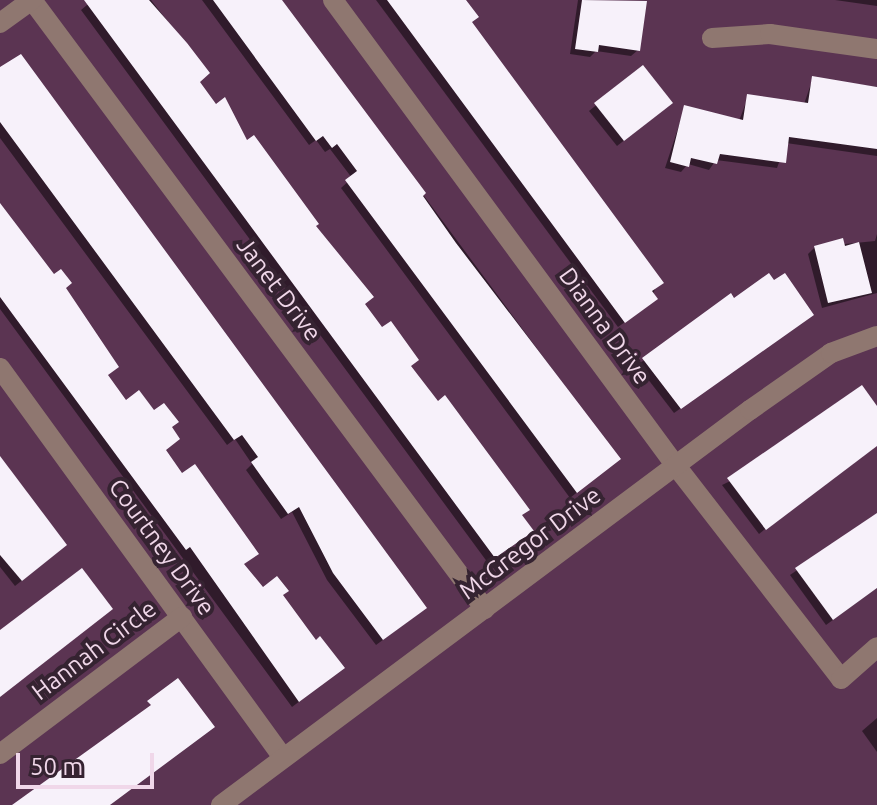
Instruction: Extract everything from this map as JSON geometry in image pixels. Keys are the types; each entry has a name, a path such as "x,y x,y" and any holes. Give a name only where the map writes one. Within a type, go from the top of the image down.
{"street":[{"path":"0,23 32,0"},
{"name":"Janet Drive","path":"32,0 485,609"},
{"name":"Dianna Drive","path":"333,0 676,466 841,679 877,647"},
{"path":"712,38 770,34 877,49"},
{"name":"McGregor Drive","path":"221,805 282,756 831,353 877,336"},
{"name":"Courtney Drive","path":"0,368 282,756"},
{"name":"Hannah Circle","path":"0,754 182,617"}],"building":[{"path":"84,0 149,0 187,43 210,73 200,82 216,104 225,97 247,140 254,135 319,224 316,226 374,297 365,304 382,327 391,321 419,360 411,366 438,401 445,395 530,510 522,515 534,531 495,558"},
{"path":"213,0 282,0 426,193 423,196 456,243 621,459 577,493 345,180 357,171 337,144 332,148 323,136 316,141"},
{"path":"387,0 466,0 479,17 472,22 664,283 652,291 658,299 625,323"},
{"path":"582,0 647,1 640,51 599,45 598,52 575,49"},
{"path":"21,54 427,608 383,640 333,573 299,507 288,514 251,462 258,457 242,435 234,440 0,122 0,67"},
{"path":"643,65 673,103 624,141 594,103"},
{"path":"812,76 877,87 877,149 789,137 786,163 720,154 717,164 691,158 689,167 670,162 684,105 743,120 747,94 808,103"},
{"path":"0,203 54,274 61,269 72,283 66,288 119,367 108,375 126,400 139,390 154,410 164,403 179,422 172,427 180,439 166,450 182,473 195,464 259,554 244,564 263,587 277,576 289,591 283,595 316,640 320,636 345,668 299,702 190,547 186,550 0,297"},
{"path":"843,238 845,246 859,242 872,293 828,303 814,246"},
{"path":"769,273 774,280 785,273 814,315 681,409 642,358 731,293 734,298"},
{"path":"862,385 877,406 877,446 766,530 727,478"},
{"path":"0,456 67,545 22,581 0,555"},
{"path":"877,513 877,588 833,620 795,568"},
{"path":"82,568 113,609 0,697 0,630"},
{"path":"178,678 215,727 110,805 12,805 151,705 147,701"}]}
